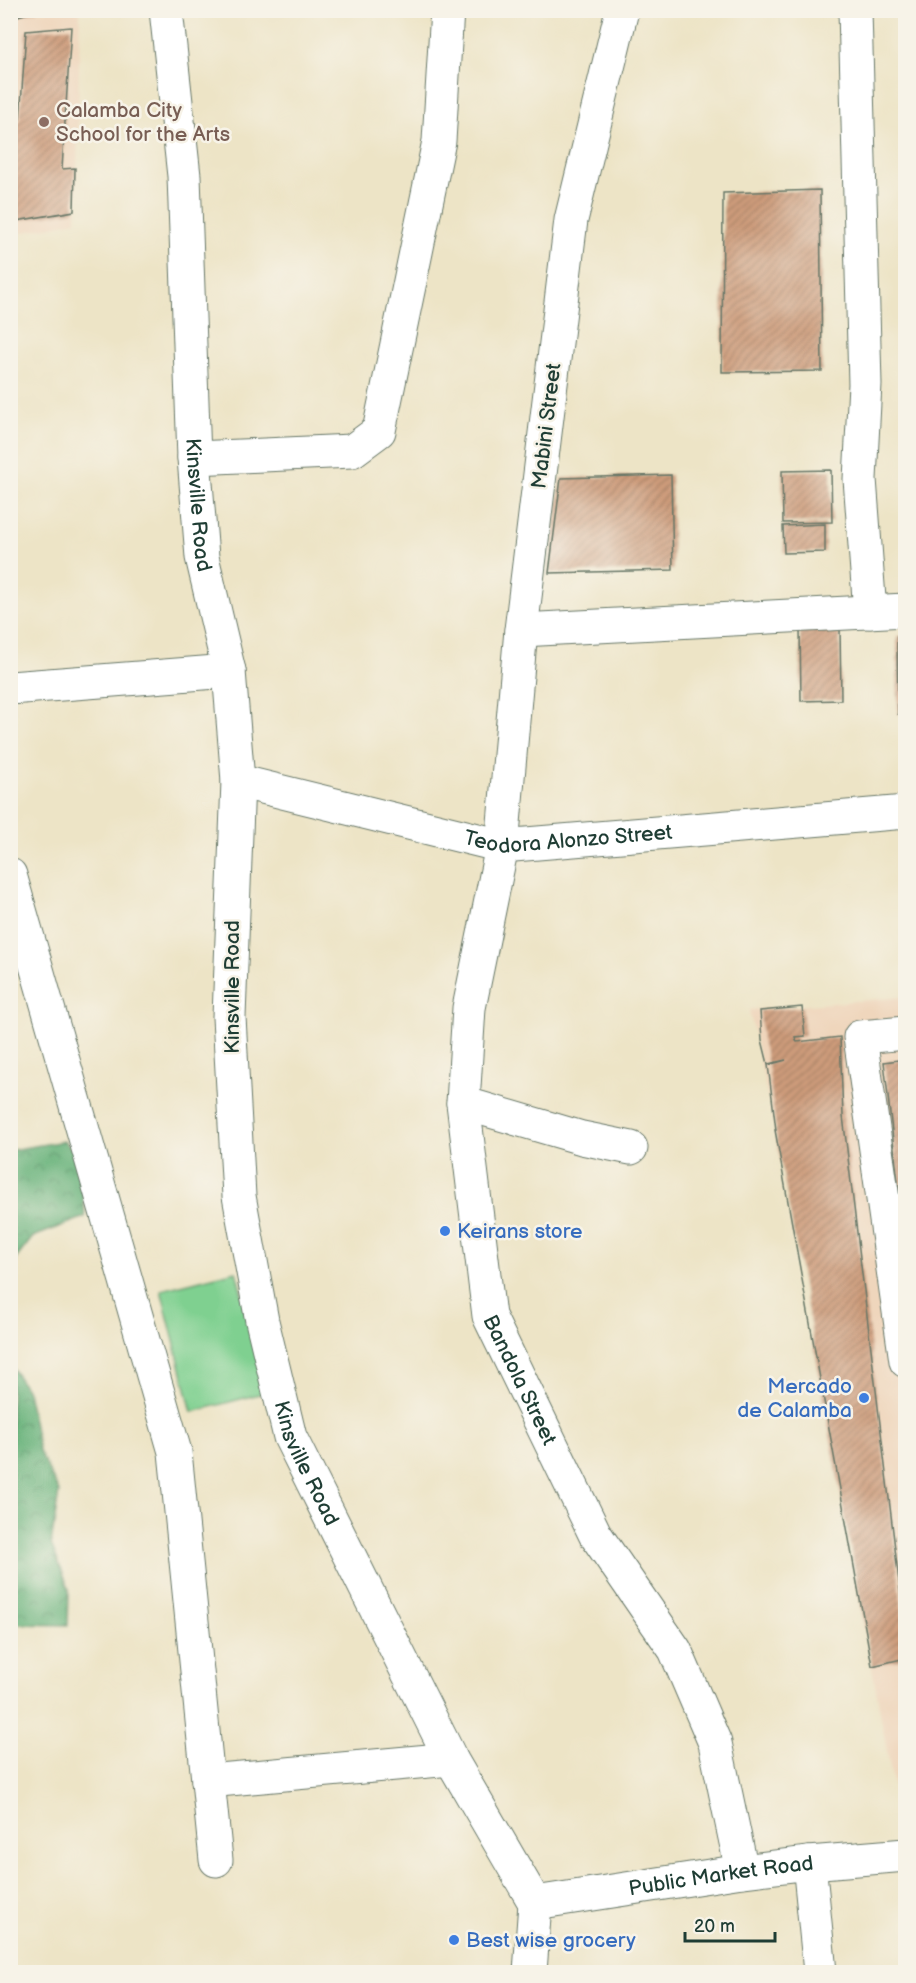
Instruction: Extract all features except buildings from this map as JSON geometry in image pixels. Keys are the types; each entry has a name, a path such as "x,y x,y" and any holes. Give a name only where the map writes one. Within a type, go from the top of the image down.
{"street":[{"name":"Kinsville Road","path":"166,10 184,176 194,458 202,557 229,671 238,781 229,1017 239,1196 262,1321 290,1437 451,1759 535,1902"},
{"path":"194,458 352,451 379,430 439,141 447,10"},
{"name":"Mabini Street","path":"502,846 521,630 571,220 622,10"},
{"path":"855,10 865,384 860,479 870,612"},
{"path":"521,630 906,610"},
{"path":"10,688 229,671"},
{"name":"Teodora Alonzo Street","path":"238,781 502,846 906,812"},
{"name":"Bandola Street","path":"502,846 469,1008 463,1103 489,1317 595,1534 675,1650 715,1743 742,1871"},
{"path":"10,875 175,1452 216,1860"},
{"path":"906,1033 860,1037 906,1361"},
{"path":"463,1103 572,1135 631,1148"},
{"path":"208,1781 451,1759"},
{"name":"Public Market Road","path":"535,1902 742,1871 906,1855"},
{"path":"809,1863 820,1972"},
{"path":"530,1972 535,1902"}],"shaded area":[{"name":"Calamba City School for the Arts","path":"10,11 80,11 76,221 11,235"},
{"name":"Mercado de Calamba","path":"905,997 905,1805 897,1806 775,1130 749,1010"}],"green space":[{"path":"64,1141 77,1154 82,1177 85,1217 33,1237 11,1265 11,1150"},
{"path":"236,1271 267,1392 192,1412 161,1290"},
{"path":"11,1366 27,1391 39,1451 59,1492 51,1544 69,1589 68,1625 11,1624"}],"place":[{"name":"Calamba City School for the Arts","path":"44,122"},
{"name":"Keirans store","path":"445,1231"},
{"name":"Mercado de Calamba","path":"864,1398"},
{"name":"Best wise grocery","path":"454,1940"}]}
